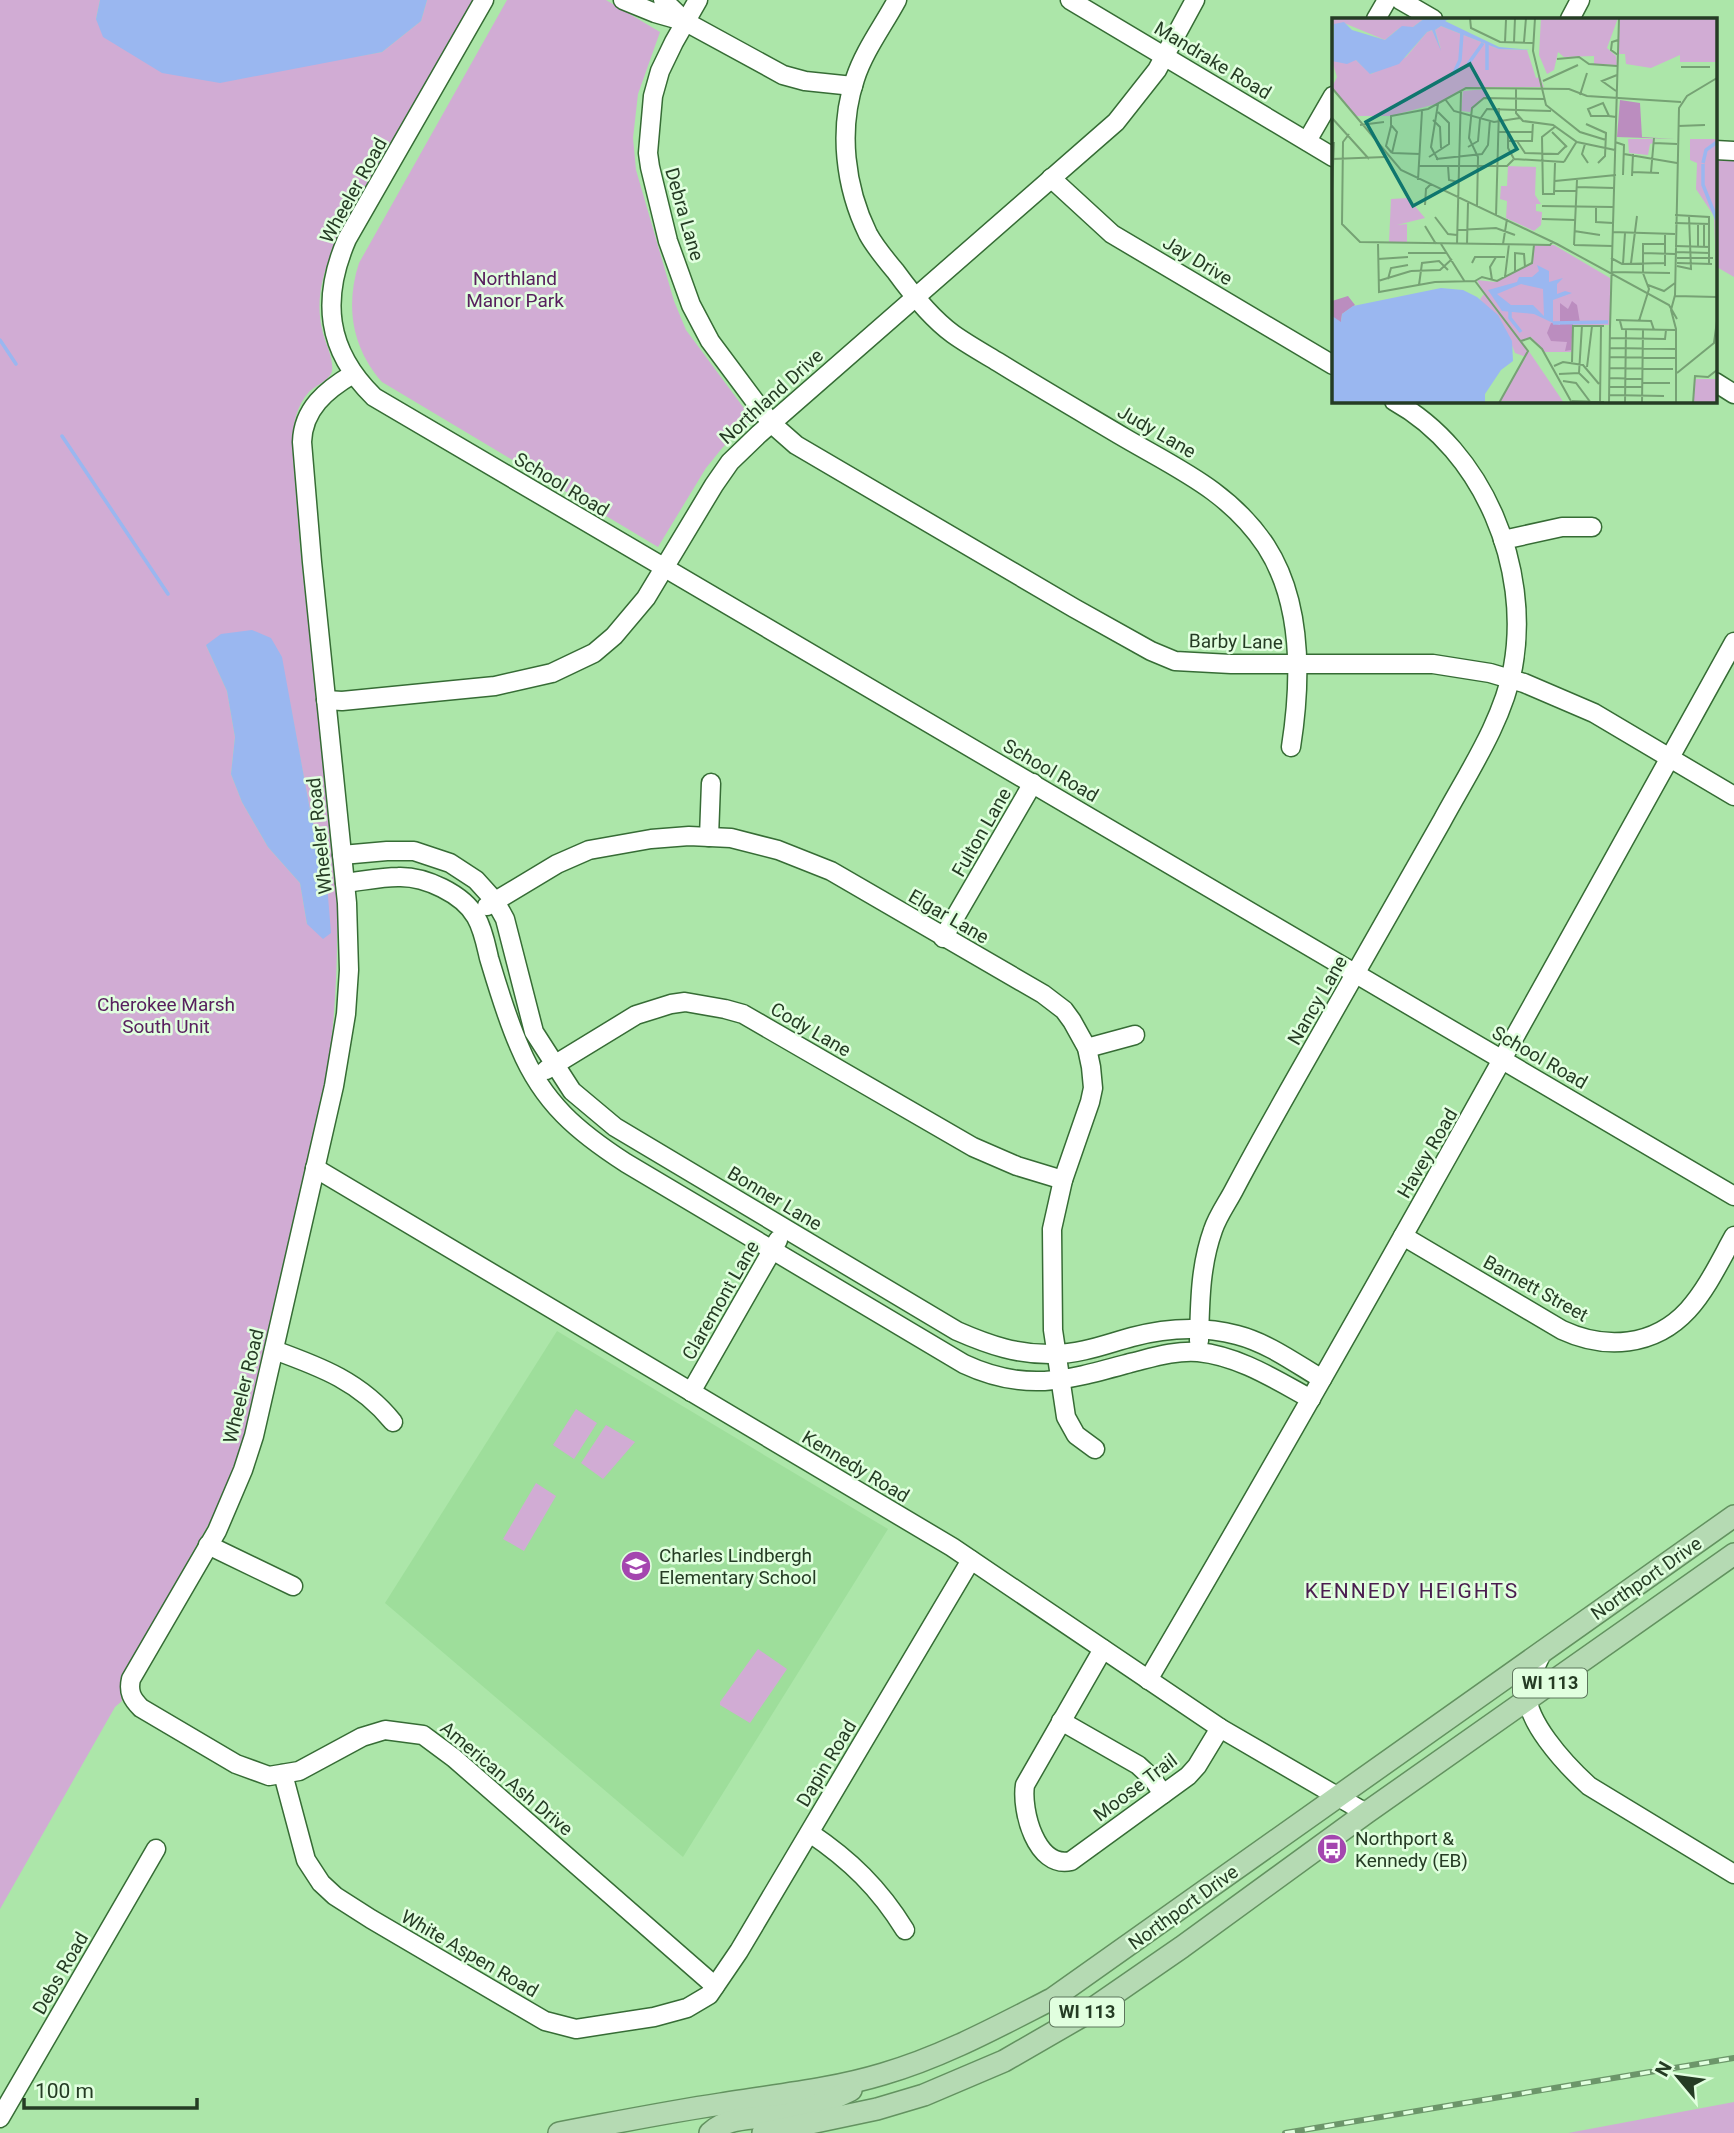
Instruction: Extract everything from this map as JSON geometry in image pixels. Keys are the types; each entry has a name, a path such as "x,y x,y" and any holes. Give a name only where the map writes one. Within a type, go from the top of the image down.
{"main road":[{"name":"Northport Drive","path":"559,2133 722,2104 780,2097 884,2074 980,2036 1052,1999 1734,1516"},
{"name":"Northport Drive","path":"763,2133 877,2109 924,2095 1004,2061 1093,2008 1734,1554"},
{"path":"710,2133 735,2121 792,2114 819,2106 884,2074"}],"street":[{"name":"Wheeler Road","path":"131,1694 131,1679 208,1545 243,1470 274,1350 334,1086 346,1014 348,926 345,883 304,478 302,430 315,403 353,374 335,336 331,287 347,239 484,0"},
{"path":"623,0 686,22 783,75 805,81 853,86"},
{"path":"663,0 686,22"},
{"name":"Debra Lane","path":"698,0 660,71 653,96 648,153 650,167 668,241 691,305 710,341 771,423"},
{"name":"Judy Lane","path":"897,0 861,64 853,86 847,129 846,160 855,200 869,236 915,296 953,334 1033,384 1192,475 1231,504 1265,545 1283,582 1294,632 1297,699 1291,747"},
{"name":"Mandrake Road","path":"1070,0 1332,156"},
{"name":"Northland Drive","path":"326,700 342,701 495,685 552,673 586,657 614,636 646,598 730,462 1115,122 1150,79 1195,0"},
{"path":"1377,18 1387,0"},
{"path":"1400,0 1431,18"},
{"path":"1571,18 1580,0"},
{"path":"1307,141 1332,98"},
{"path":"1716,150 1734,151"},
{"name":"Jay Drive","path":"1051,178 1112,234 1332,364"},
{"name":"School Road","path":"353,374 374,397 1734,1196"},
{"path":"1716,383 1734,394"},
{"path":"1396,402 1429,424 1458,456 1488,505 1503,540 1516,595 1517,632 1510,678"},
{"name":"Barby Lane","path":"771,423 816,457 1151,651 1175,661 1231,664 1433,664 1510,678 1594,713 1734,796"},
{"path":"1503,540 1562,527 1592,527"},
{"name":"Havey Road","path":"1148,1680 1503,1059 1734,642"},
{"name":"Nancy Lane","path":"1198,1352 1204,1264 1218,1219 1497,718 1510,678"},
{"path":"709,837 711,783"},
{"name":"Fulton Lane","path":"943,937 1033,783"},
{"name":"Elgar Lane","path":"474,915 557,864 589,850 651,839 732,838 811,862 852,883 1043,994 1064,1010 1087,1048 1092,1077 1090,1102 1063,1180 1052,1229 1053,1329 1066,1417 1072,1431 1095,1449"},
{"name":"Bonner Lane","path":"342,855 414,851 436,857 476,880 495,901 505,919 534,1032 572,1091 615,1127 957,1331 1007,1351 1056,1354 1169,1330 1199,1330 1249,1338 1322,1379"},
{"path":"345,883 400,877 446,891 460,900 474,915 506,1015 535,1078 549,1100 589,1139 924,1341 984,1373 1028,1381 1061,1381 1152,1357 1198,1352 1264,1373 1311,1399"},
{"name":"Cody Lane","path":"535,1078 636,1015 652,1009 685,1002 725,1009 763,1024 973,1147 1017,1166 1063,1180"},
{"path":"1087,1048 1135,1035"},
{"name":"Kennedy Road","path":"315,1168 971,1560 1220,1728 1366,1813"},
{"name":"Claremont Lane","path":"691,1392 785,1228"},
{"name":"Barnett Street","path":"1403,1236 1562,1331 1582,1339 1614,1343 1639,1341 1677,1320 1700,1295 1734,1236"},
{"path":"274,1350 310,1362 360,1390 376,1401 393,1422"},
{"path":"208,1545 293,1586"},
{"name":"Dapin Road","path":"715,1986 810,1833 971,1560"},
{"path":"1103,1649 1061,1721 1138,1765 1152,1778 1163,1794"},
{"path":"1544,1650 1528,1687 1527,1699 1531,1716 1577,1775 1589,1786 1734,1874"},
{"name":"American Ash Drive","path":"131,1694 141,1708 236,1764 269,1776 299,1771 362,1737 385,1730 423,1735 464,1766 715,1986"},
{"name":"Moose Trail","path":"1061,1721 1031,1772 1023,1798 1029,1826 1042,1850 1061,1862 1071,1861 1197,1766 1220,1728"},
{"name":"White Aspen Road","path":"283,1774 306,1860 321,1883 335,1896 371,1919 545,2021 576,2029 654,2017 695,2005 715,1986"},
{"path":"810,1833 857,1869 886,1899 905,1930"},
{"name":"Debs Road","path":"0,2118 156,1849"}],"shaded area":[{"name":"Charles Lindbergh Elementary School","path":"557,1331 888,1529 683,1857 385,1603"}],"green space":[{"name":"Cherokee Marsh South Unit","path":"0,0 100,0 96,19 307,65 382,52 421,21 427,0 473,0 346,220 334,246 321,286 320,300 322,329 332,361 332,371 305,397 293,429 300,547 336,878 336,976 332,1040 317,1137 254,1397 224,1497 123,1675 120,1686 122,1701 115,1707 0,1909","holes":["206,645 289,698 312,821 324,847 307,924 300,883 268,847 242,802 231,774 235,737 227,691"]},
{"name":"Northland Manor Park","path":"507,0 606,0 660,32 638,94 633,138 636,170 674,301 686,330 752,419 706,468 658,547 382,382 358,341 352,295 359,263"},
{"path":"1716,160 1734,160 1734,277 1716,267"},
{"path":"576,1409 597,1423 574,1459 553,1445"},
{"path":"606,1425 635,1442 603,1479 581,1463"},
{"path":"536,1483 556,1496 524,1551 503,1539"},
{"path":"758,1649 787,1669 750,1723 720,1705 720,1702"},
{"path":"1734,2102 1734,2133 1568,2133"}],"water":[{"path":"100,0 427,0 421,21 382,52 220,83 162,73 103,37 96,19"},
{"path":"252,630 271,638 282,657 312,821 324,847 331,933 323,939 307,924 300,883 268,847 242,802 231,774 235,737 227,691 206,645 221,634"}],"waterway":[{"path":"0,340 16,364"},
{"path":"62,436 168,594"}],"railway":[{"path":"1285,2133 1734,2058"}],"place":[{"name":"Charles Lindbergh Elementary School","path":"636,1566"},
{"name":"Northport & Kennedy (EB)","path":"1332,1849"}],"district":[{"name":"KENNEDY HEIGHTS","path":"1412,1591"}]}
